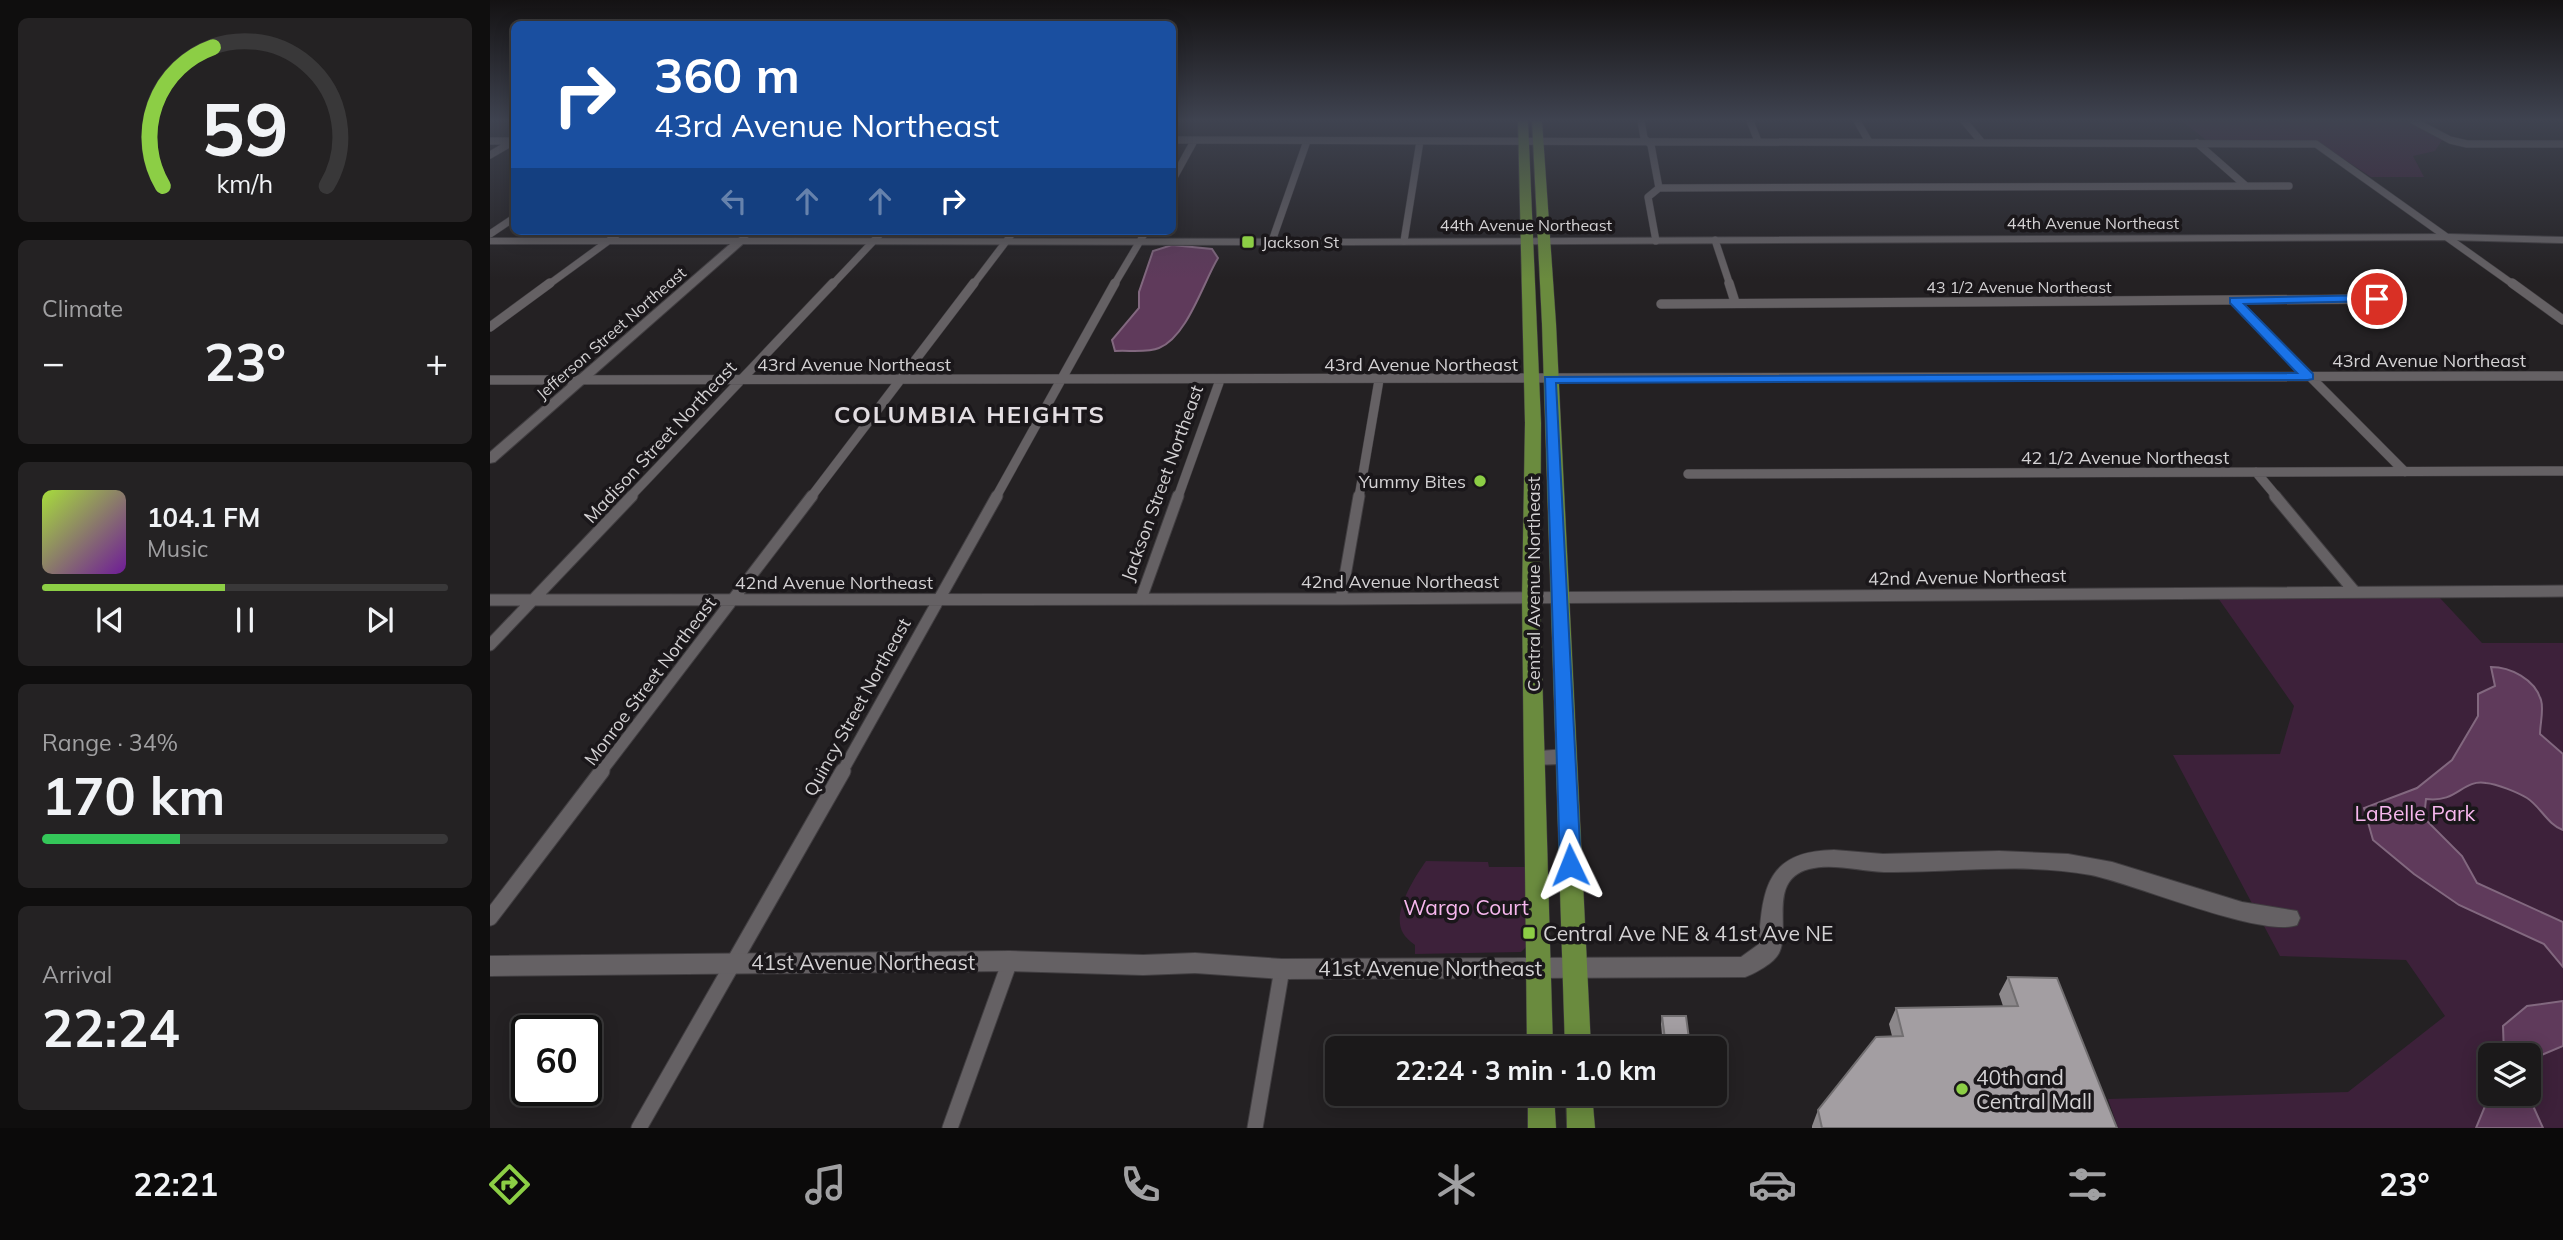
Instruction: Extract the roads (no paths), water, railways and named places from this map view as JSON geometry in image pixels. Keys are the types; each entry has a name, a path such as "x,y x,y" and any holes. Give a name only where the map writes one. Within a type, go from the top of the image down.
{"main road":[{"name":"Central Avenue Northeast","path":"1525,174 1534,504 1531,598 1540,1036"},
{"name":"Central Avenue Northeast","path":"1540,174 1577,1036"},
{"path":"1541,1106 1542,1128"},
{"path":"1580,1106 1581,1128"}],"street":[{"path":"1272,241 1296,174"},
{"path":"1404,241 1414,174"},
{"path":"1656,174 1659,188"},
{"path":"2232,174 2246,186"},
{"path":"2358,174 2563,320"},
{"path":"1656,241 1648,197 1659,188 2288,186"},
{"path":"490,234 511,220"},
{"path":"490,327 617,235"},
{"name":"Jefferson Street Northeast","path":"490,459 747,235"},
{"name":"Madison Street Northeast","path":"490,645 879,235"},
{"name":"Monroe Street Northeast","path":"490,918 903,380 1011,235"},
{"name":"44th Avenue Northeast","path":"490,241 1006,241 1143,236 1272,241 2449,237 2563,240"},
{"name":"Quincy Street Northeast","path":"639,1128 735,963 940,600 1059,380 1143,236"},
{"path":"1715,240 1735,302"},
{"name":"43 1/2 Avenue Northeast","path":"1661,304 2377,299"},
{"path":"2234,300 2405,472"},
{"name":"43rd Avenue Northeast","path":"490,380 2563,376"},
{"name":"Jackson Street Northeast","path":"1142,599 1220,380"},
{"path":"1341,599 1379,380"},
{"name":"42 1/2 Avenue Northeast","path":"1688,474 2563,471"},
{"path":"2256,472 2354,591"},
{"name":"42nd Avenue Northeast","path":"490,600 1341,599 2563,591"},
{"path":"1534,757 1566,756"},
{"name":"41st Avenue Northeast","path":"490,965 1010,961 1143,965 1195,963 1282,969 1745,967 1770,949 1774,888 1789,870 1804,862 1824,859 1882,863 2001,859 2070,863 2111,871 2243,911 2289,918"},
{"path":"950,1128 1010,961"},
{"path":"1255,1128 1282,969"}],"place":[{"name":"Jackson St","path":"1248,242"},
{"name":"Yummy Bites","path":"1480,481"},
{"name":"Central Ave NE & 41st Ave NE","path":"1529,933"},
{"name":"40th and Central Mall","path":"1962,1089"}],"district":[{"name":"COLUMBIA HEIGHTS","path":"970,414"}],"park label":[{"name":"LaBelle Park","path":"2415,813"},
{"name":"Wargo Court","path":"1466,907"}]}
